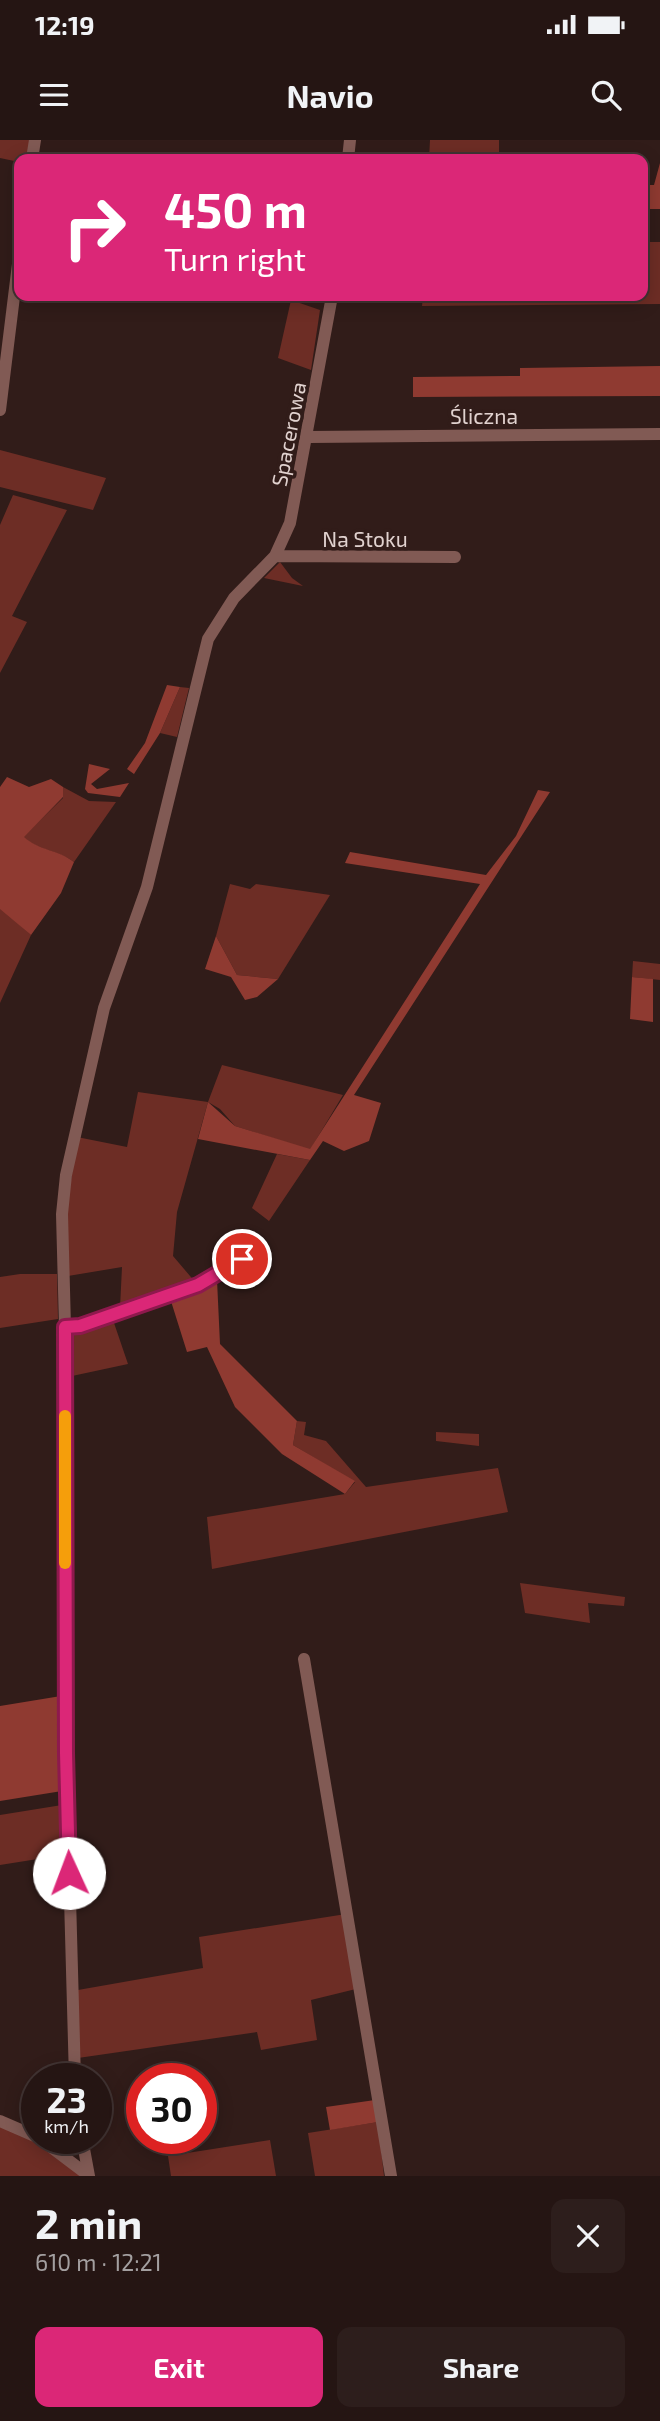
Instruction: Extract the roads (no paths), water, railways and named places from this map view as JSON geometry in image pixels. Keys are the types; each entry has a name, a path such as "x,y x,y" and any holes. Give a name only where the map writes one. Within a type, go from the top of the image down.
{"street":[{"path":"0,410 14,297"},
{"name":"Spacerowa","path":"75,2063 66,1753 65,1327 62,1214 65,1175 100,1021 147,887 208,639 234,598 275,556 290,523 309,437 331,301"},
{"name":"Śliczna","path":"309,437 660,434"},
{"name":"Na Stoku","path":"275,556 455,557"},
{"path":"65,1327 80,1326 198,1285 260,1246"},
{"path":"304,1659 391,2176"},
{"path":"0,2121 21,2130"},
{"path":"60,2154 88,2175"},
{"path":"85,2154 88,2175"}]}
